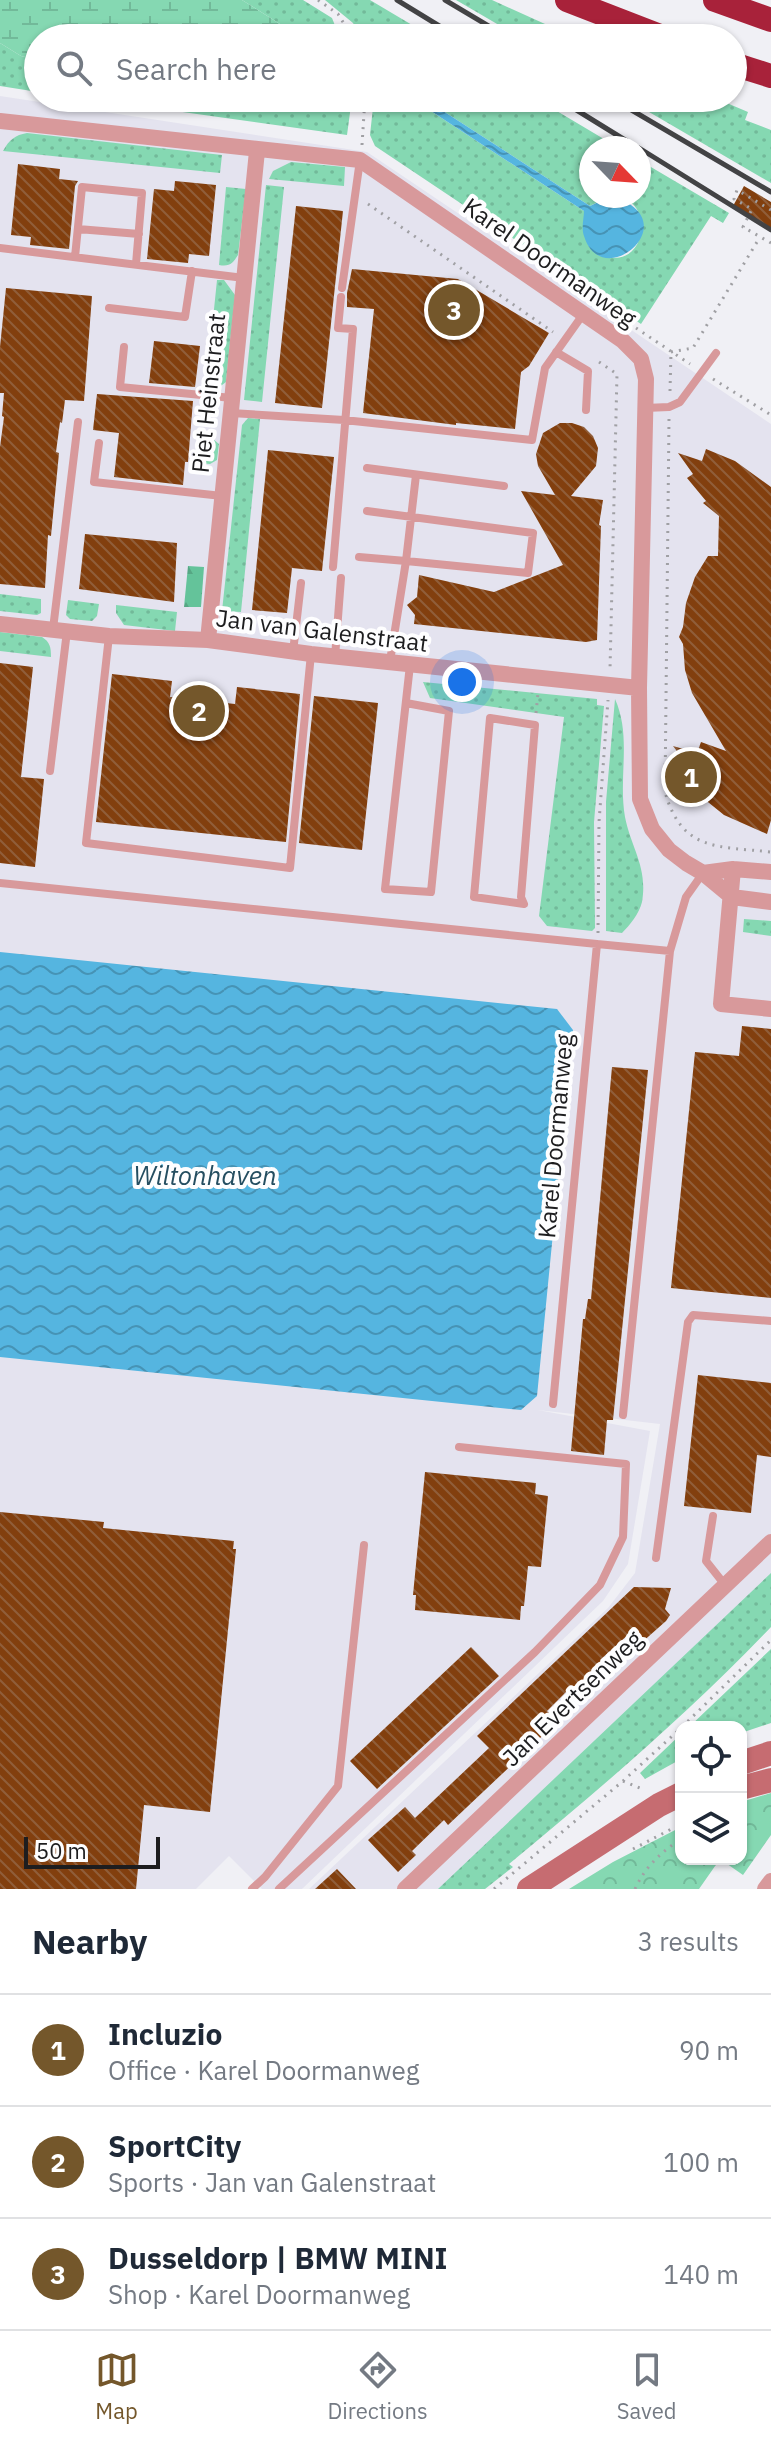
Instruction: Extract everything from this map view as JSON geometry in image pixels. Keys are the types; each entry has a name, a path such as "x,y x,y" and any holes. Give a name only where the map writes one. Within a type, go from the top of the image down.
{"highway":[{"path":"567,0 629,24"},
{"path":"715,0 771,20"},
{"path":"747,68 771,76"}],"street":[{"name":"Karel Doormanweg","path":"0,121 257,151 361,153 623,341 641,359 646,379 639,688 640,799 652,829 669,850 732,897"},
{"name":"Piet Heinstraat","path":"208,640 257,151"},
{"name":"Jan van Galenstraat","path":"0,624 109,636 208,640 335,657 639,688"},
{"path":"733,869 721,1004 771,1009"},
{"path":"703,873 733,869 771,872"},
{"path":"732,897 771,902"},
{"name":"Jan Evertsenweg","path":"405,1889 771,1542"},
{"path":"747,1761 771,1753"},
{"path":"747,1786 771,1780"},
{"path":"530,1889 675,1797"},
{"path":"530,1889 675,1814"},
{"path":"765,1889 771,1881"}],"lane":[{"path":"333,567 353,329 338,328 361,153"},
{"path":"75,257 82,187 142,193 136,264"},
{"path":"78,229 139,234"},
{"path":"0,248 244,278"},
{"path":"109,308 185,317 192,271"},
{"path":"124,347 120,387 344,420 532,440 545,368 584,313"},
{"path":"556,352 588,371 586,410"},
{"path":"644,408 669,407 680,402 716,353"},
{"path":"50,771 78,422"},
{"path":"99,443 94,482 222,496"},
{"path":"367,468 504,486"},
{"path":"390,662 416,475"},
{"path":"359,557 528,573 533,533 367,511"},
{"path":"335,657 341,578"},
{"path":"293,652 301,583"},
{"path":"109,636 86,843 290,868 311,654"},
{"path":"406,703 449,711 431,892 385,889 410,665"},
{"path":"490,718 535,725 521,897 524,904 474,897 490,718"},
{"path":"623,1415 670,951 686,897 703,873"},
{"path":"0,883 670,951"},
{"name":"Karel Doormanweg","path":"553,1404 597,944"},
{"path":"656,1558 688,1322 693,1315 771,1321"},
{"path":"279,1889 535,1652 600,1585 623,1537 626,1464 459,1447"},
{"path":"713,1516 706,1561 725,1585"},
{"path":"252,1889 338,1786 364,1545"}],"path":[{"path":"318,0 338,14 344,24"},
{"path":"361,153 364,112"},
{"path":"771,210 737,190 734,199 752,209 743,227 771,243"},
{"path":"355,194 617,374 613,635 599,822 597,944"},
{"path":"671,352 693,348 760,237"},
{"path":"671,352 771,415"},
{"path":"671,352 665,792 672,815 701,842 771,852"},
{"path":"535,725 539,678"},
{"path":"562,1096 558,1131 563,1132"},
{"path":"687,1721 771,1640"},
{"path":"494,1889 623,1781 675,1733"},
{"path":"623,1781 645,1790"},
{"path":"635,1889 660,1853 675,1843"}],"shaded area":[{"path":"0,96 24,100 24,112 105,112 367,152 771,424 771,1590 478,1889 309,1889 608,1608 635,1573 660,1424 538,1410 650,1431 628,1564 603,1601 302,1889 262,1889 229,1856 196,1889 0,1889"}],"green space":[{"path":"0,0 242,0 280,24 24,24 24,57 0,43"},
{"path":"242,0 303,0 332,18 334,24 280,24"},
{"path":"325,0 370,0 410,24 354,24"},
{"path":"456,0 492,0 545,24 497,24"},
{"path":"0,43 24,57 24,90 0,86"},
{"path":"182,112 350,112 347,135"},
{"path":"372,112 432,112 584,211 589,247 609,257 624,256 635,248 641,220 636,208 651,208 651,167 729,213 723,223 711,216 641,324 375,146 370,135"},
{"path":"445,112 559,112 599,136 579,136 579,199"},
{"path":"649,112 748,112 745,120 771,130 771,183"},
{"path":"27,133 222,155 220,173 3,151 13,139"},
{"path":"291,162 345,167 344,186 269,179 273,171"},
{"path":"266,185 284,187 262,402 244,400"},
{"path":"226,187 246,189 238,255 231,264 219,265"},
{"path":"217,280 224,280 235,295 226,382 218,388 206,387"},
{"path":"248,418 260,419 241,612 222,611 242,425"},
{"path":"201,438 213,439 219,444 217,460 210,464 199,463"},
{"path":"188,566 204,567 201,607 184,607"},
{"path":"0,594 41,599 41,613 0,611"},
{"path":"68,600 99,604 97,616 92,621 70,619 66,615"},
{"path":"116,605 177,612 175,631 124,625 116,613"},
{"path":"0,632 42,637 50,645 51,657 0,651"},
{"path":"423,682 597,699 597,705 604,706 594,822 595,928 592,931 547,926 539,916 564,717 430,698"},
{"path":"615,699 623,728 625,817 643,878 639,911 622,933 606,931 606,802"},
{"path":"744,919 771,921 771,936 743,932"},
{"path":"771,1573 771,1627 709,1689 611,1778 509,1864 513,1867 485,1889 438,1889"},
{"path":"771,1649 771,1723 747,1731 747,1721 695,1721"},
{"path":"675,1740 675,1762 645,1779 640,1773"},
{"path":"771,1793 771,1835 743,1875 729,1865 747,1865 747,1800"},
{"path":"675,1830 675,1865 716,1865 699,1889 569,1889"}],"water":[{"path":"432,112 445,112 579,199 579,208"},
{"path":"579,208 634,208 642,217 644,230 639,242 629,251 617,257 604,258 592,251 584,236 584,211"},
{"name":"Wiltonhaven","path":"0,952 557,1009 573,1030 537,1396 521,1410 0,1357"}],"building":[{"path":"18,164 60,169 59,179 78,181 69,249 30,245 31,237 11,235"},
{"path":"175,181 216,185 209,256 189,254 188,263 147,259 154,189 174,191"},
{"path":"744,186 771,202 771,230 733,206"},
{"path":"296,206 343,211 322,408 275,403"},
{"path":"352,269 458,279 549,333 529,366 521,372 515,429 363,413 374,309 347,307"},
{"path":"6,288 92,296 84,401 65,400 60,422 45,588 0,584 0,447 4,393 0,393 0,347"},
{"path":"154,341 200,346 195,387 149,383"},
{"path":"97,394 193,401 183,485 114,477 119,433 93,430"},
{"path":"560,423 584,427 593,436 598,448 596,466 571,496 603,500 599,525 597,640 586,642 414,624 415,615 407,605 417,597 419,575 494,592 563,565 521,491 555,495 538,466 536,454 543,433"},
{"path":"706,449 735,461 771,487 771,820 767,834 724,815 698,794 692,788 693,766 690,768 673,746 697,753 701,742 726,751 692,693 679,637 695,577 708,556 718,556 719,516 703,503 706,501 687,478 693,474 678,453 702,461"},
{"path":"268,450 334,457 322,571 292,568 287,613 252,610"},
{"path":"85,534 177,543 174,602 79,589"},
{"path":"0,663 33,667 21,777 44,779 35,867 0,863"},
{"path":"112,674 172,681 170,697 235,704 237,687 300,694 286,842 96,822"},
{"path":"314,696 378,703 362,850 299,843"},
{"path":"742,1026 771,1029 771,1298 671,1288 695,1052 739,1056"},
{"path":"612,1067 648,1070 613,1420 607,1420 604,1455 571,1451 583,1319 588,1299 591,1299"},
{"path":"698,1375 771,1383 771,1457 757,1455 751,1513 684,1506"},
{"path":"425,1472 536,1483 535,1494 548,1496 541,1567 528,1566 520,1620 415,1610 416,1595 413,1595"},
{"path":"0,1512 104,1522 103,1528 234,1541 233,1549 236,1549 210,1812 144,1805 136,1889 0,1889"},
{"path":"634,1587 671,1588 665,1609 670,1615 666,1621 640,1644 630,1633 600,1660 610,1671 597,1688 580,1700 569,1689 547,1711 557,1722 448,1825 444,1820 412,1851 416,1855 398,1872 368,1840 405,1807 415,1818 489,1748 477,1736"},
{"path":"471,1647 499,1676 377,1789 350,1761"},
{"path":"337,1869 356,1889 315,1889"}],"railway":[{"path":"397,0 436,24"},
{"path":"445,0 485,24"},
{"path":"580,112 619,136"},
{"path":"635,112 771,192"},
{"path":"651,155 771,230"}],"place":[{"name":"Dusseldorp | BMW MINI","path":"454,310"},
{"name":"SportCity","path":"199,711"},
{"name":"Incluzio","path":"691,777"}]}
